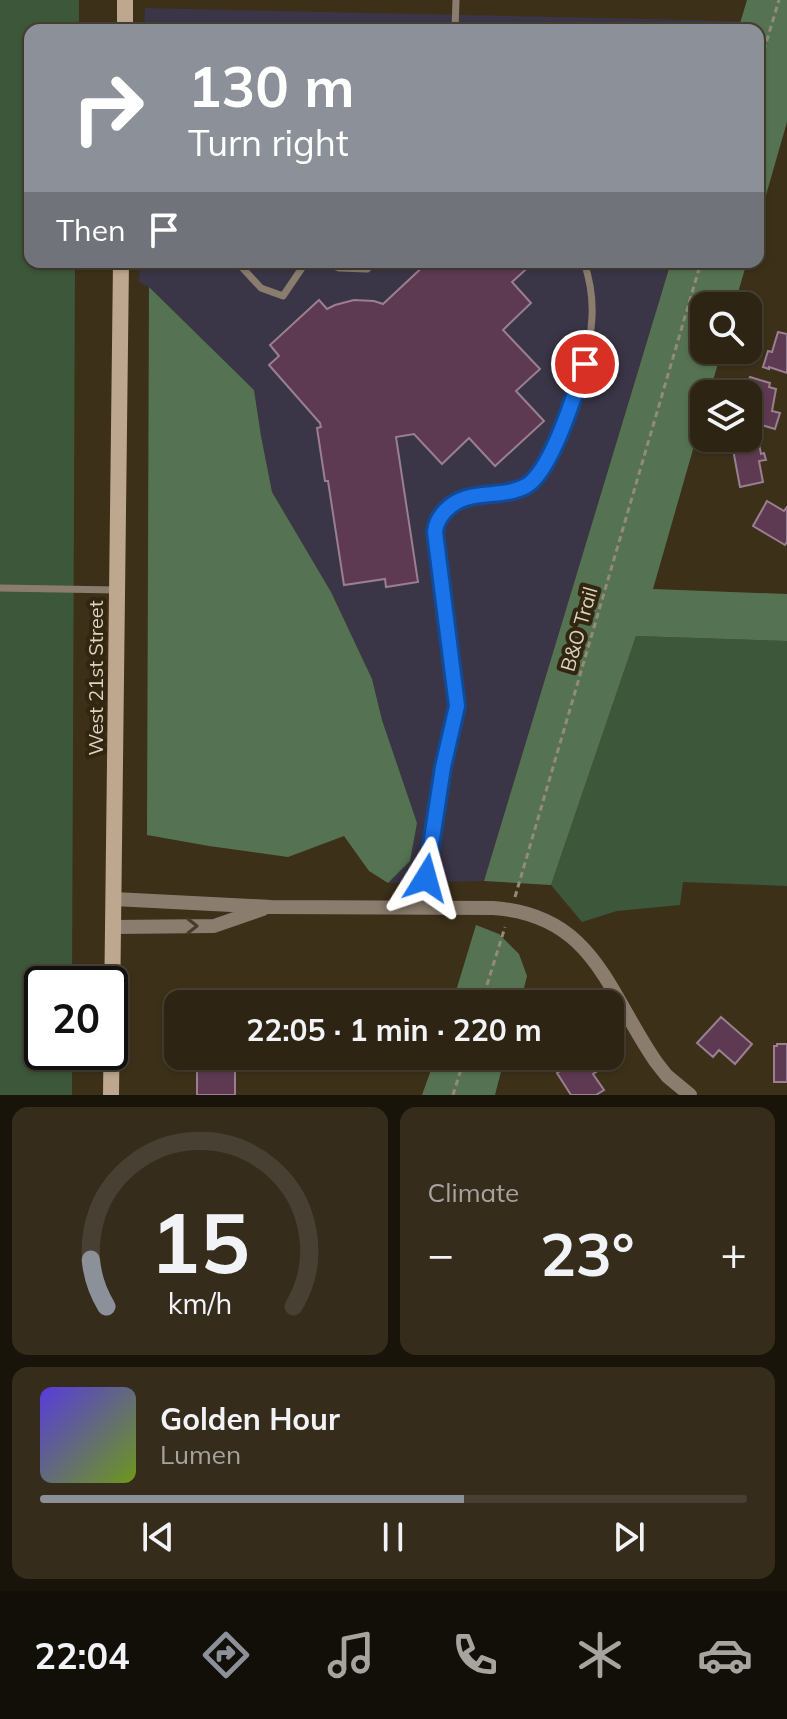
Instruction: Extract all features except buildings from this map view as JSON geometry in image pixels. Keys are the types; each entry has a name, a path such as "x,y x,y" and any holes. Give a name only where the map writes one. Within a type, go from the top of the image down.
{"street":[{"path":"125,0 125,24"},
{"name":"West 21st Street","path":"111,1095 121,268"},
{"path":"114,899 271,907 511,909 536,916 580,943 601,970 656,1062 685,1094"},
{"path":"114,927 214,926 271,907"}],"lane":[{"path":"455,24 456,0"},
{"path":"243,268 261,288 283,296 302,268"},
{"path":"339,268 368,268"},
{"path":"422,906 443,767 457,706 436,523 452,503 470,496 515,491 529,484 542,469 559,436 585,364 592,315 586,268"},
{"path":"0,588 116,590"}],"path":[{"path":"764,50 779,0"},
{"name":"B&O Trail","path":"485,990 699,268"},
{"path":"453,1095 461,1070"}],"shaded area":[{"path":"145,8 741,21 740,24 144,24"},
{"path":"140,268 669,268 484,881 388,883 410,861 417,823 382,720 372,679 331,592 272,492 254,390 149,287 139,282"}],"green space":[{"path":"0,0 79,0 79,24 24,24 24,268 75,268 72,966 24,966 24,1070 72,1070 72,1095 0,1095"},
{"path":"747,0 787,0 787,122 764,202 764,24 740,24"},
{"path":"669,268 745,268 738,292 690,292 690,364 718,364 713,380 690,380 692,452 653,589 787,594 787,641 636,636 551,885 484,881"},
{"path":"149,287 254,390 272,492 331,592 372,679 382,720 417,823 410,861 388,883 369,871 344,836 288,857 147,835"},
{"path":"636,636 787,641 787,886 683,882 680,905 617,911 582,922 551,885"},
{"path":"476,925 499,934 519,954 527,976 524,990 456,990"},
{"path":"431,1070 501,1070 495,1095 422,1095"}],"route":[{"path":"426,878 443,767 457,706 436,523 452,503 470,496 515,491 529,484 542,469 559,436 585,364"}]}
